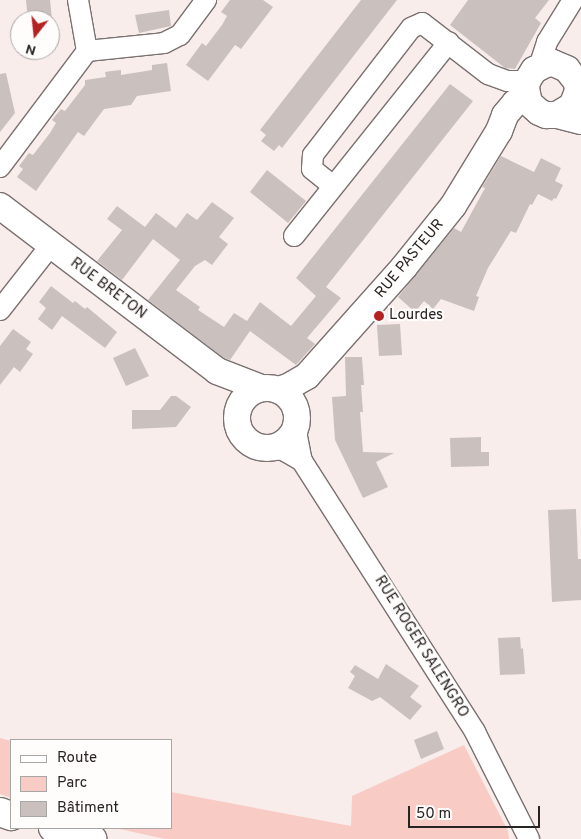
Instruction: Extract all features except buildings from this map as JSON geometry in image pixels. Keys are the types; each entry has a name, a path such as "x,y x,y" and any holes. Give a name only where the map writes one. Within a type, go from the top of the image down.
{"highway":[{"path":"56,829 92,839"}],"main road":[{"path":"502,123 561,117 572,106 575,85 554,63 531,81 533,108 561,117"},
{"name":"RUE PASTEUR","path":"270,389 288,387 307,376 399,273 453,206 502,123 531,81"},
{"name":"RUE BRETON","path":"0,206 217,371 270,389"},
{"name":"RUE BRETON","path":"217,371 231,398 237,416"},
{"name":"RUE PASTEUR","path":"295,418 307,376"},
{"path":"270,389 292,402 295,418 290,436 282,444 260,447 251,443 243,436 238,426 237,416 239,406 244,398 270,389"}],"street":[{"path":"0,167 87,51 78,0"},
{"path":"87,51 164,43 180,35 206,0"},
{"name":"RUE PASTEUR","path":"531,81 548,42 573,0"},
{"path":"333,186 312,169 314,155 411,28 422,23 488,74 498,87 502,123"},
{"path":"559,25 561,50 575,85"},
{"path":"294,236 448,42"},
{"path":"488,74 507,81 531,81"},
{"path":"0,310 51,245"},
{"name":"RUE ROGER SALENGRO","path":"295,418 302,461 475,732 529,839"},
{"path":"271,447 285,451 302,461"}],"green space":[{"path":"0,738 10,741 10,798 0,794"},
{"path":"464,745 508,831 509,839 165,839 120,829 172,829 172,792 351,826 352,796"}],"place":[{"name":"Lourdes","path":"379,316"}]}
